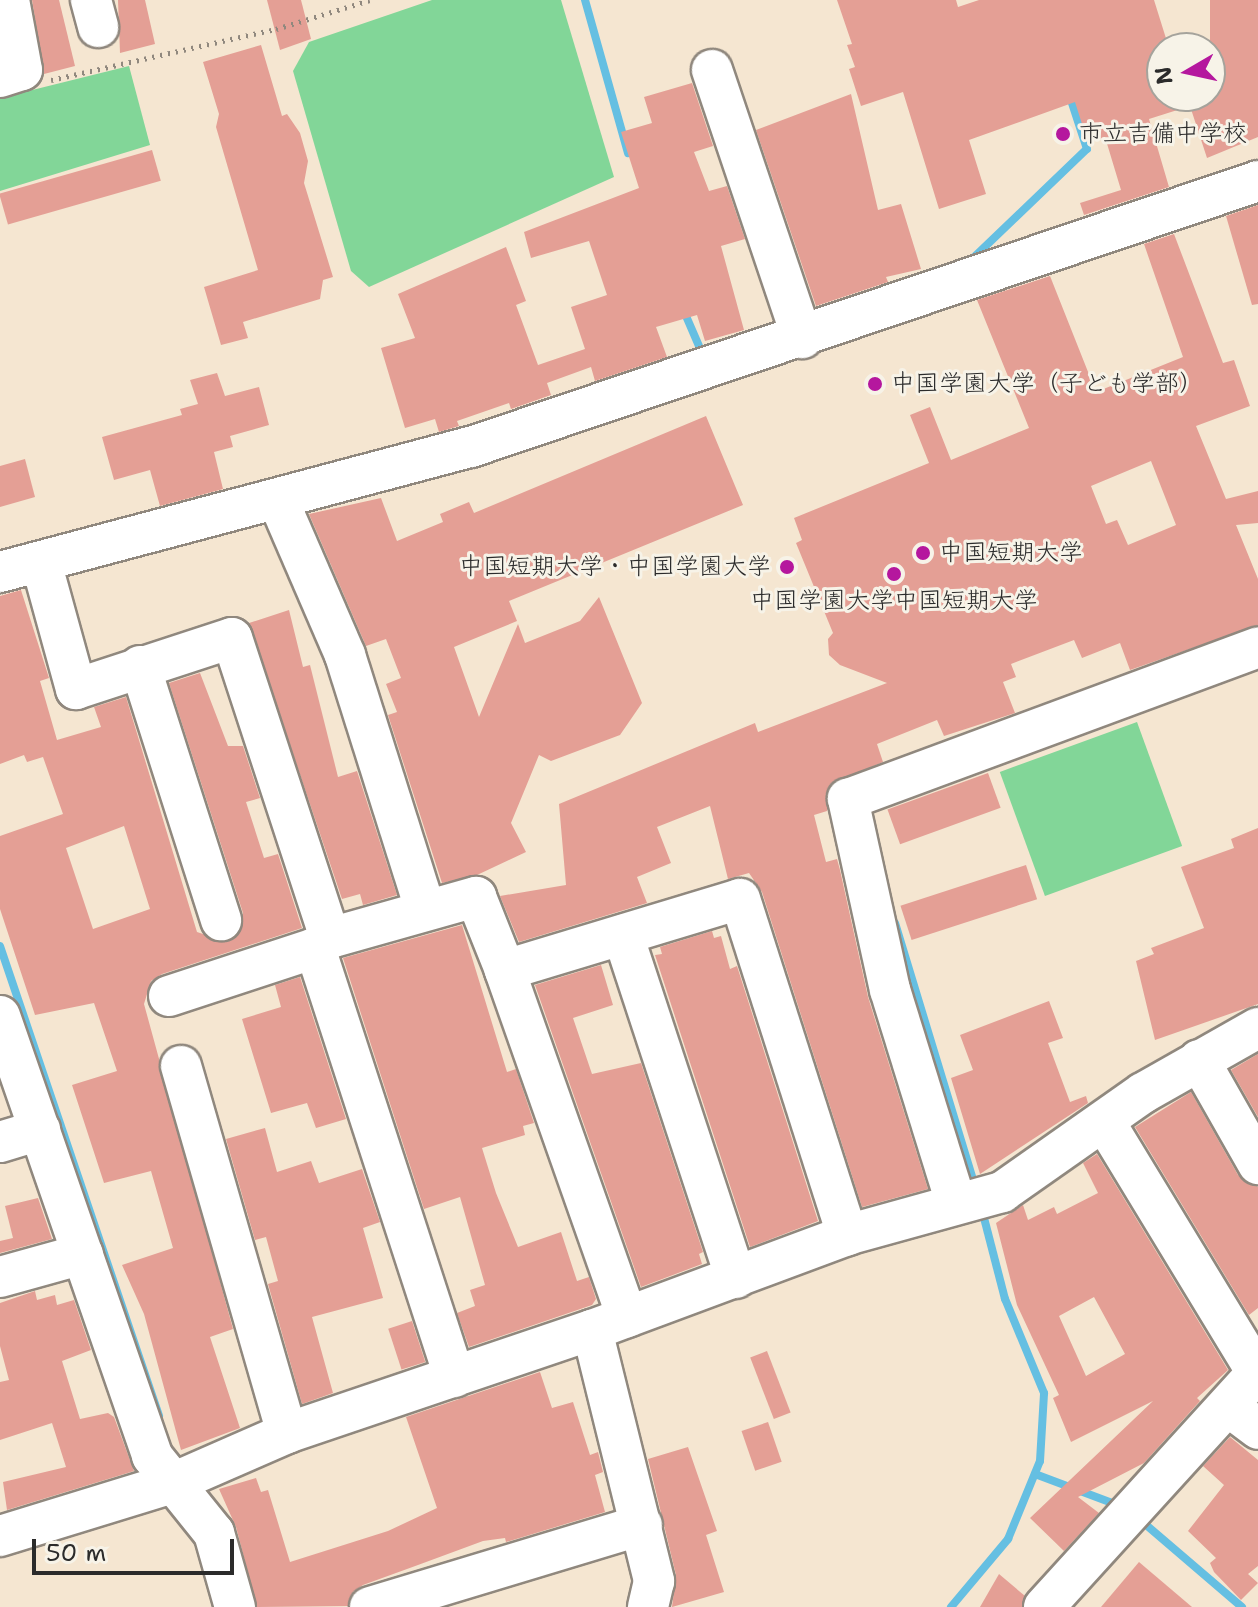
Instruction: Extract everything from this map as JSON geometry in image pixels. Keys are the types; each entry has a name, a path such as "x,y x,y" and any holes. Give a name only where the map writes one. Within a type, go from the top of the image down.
{"street":[{"path":"0,77 22,70 9,0"},
{"path":"712,70 798,326"},
{"path":"0,572 471,447 798,326 1258,181"},
{"path":"278,500 345,655 425,909"},
{"path":"41,562 76,689 232,638 454,1377"},
{"path":"956,1203 890,990 848,799 1258,647"},
{"path":"140,666 221,920"},
{"path":"169,996 425,909 476,897 505,970 610,1324 654,1581 648,1607"},
{"path":"505,970 740,899 847,1235"},
{"path":"623,935 736,1278"},
{"path":"0,1016 152,1456 214,1533 235,1607"},
{"path":"0,1536 175,1482 287,1433 610,1324 847,1235 1002,1192 1199,1060 1258,1028"},
{"path":"1199,1060 1258,1164"},
{"path":"181,1066 287,1433"},
{"path":"1044,1607 1131,1513 1243,1417 1258,1372 1104,1121"},
{"path":"0,1142 40,1130"},
{"path":"0,1277 83,1254"},
{"path":"370,1607 642,1525"}],"path":[{"path":"47,81 276,29 370,0"}],"green space":[{"path":"432,0 561,0 614,177 369,287 351,271 293,71 309,42"},
{"path":"129,66 150,145 0,191 0,98"},
{"path":"1137,722 1182,846 1045,896 1000,772"}],"building":[{"path":"32,0 59,0 75,66 44,74"},
{"path":"118,0 145,0 155,44 120,53"},
{"path":"267,0 301,0 311,39 280,50"},
{"path":"837,0 956,0 958,7 979,0 1154,0 1164,32 1146,32 1146,112 1171,112 1149,119 1169,187 1084,215 1080,203 1121,190 1105,137 1088,143 1075,102 969,140 986,194 939,209 903,92 861,106 849,69 855,67 847,45 852,44"},
{"path":"1210,0 1258,0 1258,137 1207,158 1192,112 1226,112 1226,32 1210,32"},
{"path":"261,45 282,116 287,114 300,133 308,161 304,183 333,277 323,280 320,299 243,322 248,338 221,345 204,287 258,270 216,127 219,114 203,62"},
{"path":"692,83 713,146 694,152 709,191 727,186 745,239 721,246 744,330 705,341 697,315 656,327 667,357 595,381 591,367 547,383 551,395 511,409 509,403 457,421 459,426 439,432 435,419 405,428 381,348 415,338 398,294 506,247 526,301 516,305 538,365 585,349 571,307 607,295 589,241 531,258 524,232 639,188 621,132 652,123 644,97"},
{"path":"851,94 878,210 901,204 921,269 886,277 888,282 816,306 756,130"},
{"path":"152,150 161,181 8,225 0,194"},
{"path":"1258,205 1258,304 1252,305 1226,216"},
{"path":"1174,234 1223,363 1234,360 1250,406 1196,426 1226,499 1258,491 1258,523 1236,525 1258,579 1258,625 1130,670 1120,643 1082,658 1074,640 1011,664 1016,677 1003,682 1015,713 944,736 937,720 877,744 883,762 831,784 827,811 814,815 826,862 837,859 868,997 928,1189 862,1207 762,892 749,873 728,879 710,806 657,827 671,863 637,877 647,903 519,942 500,896 566,885 559,804 755,723 758,732 887,683 840,665 829,655 828,639 833,633 796,543 802,540 794,518 929,463 910,415 930,407 951,460 1029,428 977,300 1050,276 1096,392 1183,357 1144,244","holes":["1151,461 1176,525 1128,545 1117,520 1106,524 1091,486"]},
{"path":"217,373 225,396 259,387 269,425 230,436 233,447 214,452 223,489 160,506 150,470 114,480 102,437 182,415 180,409 198,404 190,380"},
{"path":"706,416 743,505 509,601 517,621 454,647 479,717 518,624 525,643 580,621 599,597 642,703 620,735 551,761 539,755 511,823 526,852 477,875 442,883 388,715 397,712 386,684 401,678 386,639 366,646 309,514 381,498 397,541 443,522 440,514 469,502 474,513"},
{"path":"25,459 35,497 0,507 0,466"},
{"path":"21,590 49,678 40,681 57,740 101,727 94,707 126,697 197,932 227,942 238,935 243,913 169,683 200,673 228,746 243,746 260,798 246,802 264,858 278,854 302,928 162,974 151,981 144,1004 233,1329 210,1337 240,1428 181,1450 144,1314 122,1265 173,1248 151,1171 104,1183 72,1085 117,1071 94,1003 35,1015 0,909 0,836 63,814 43,757 27,762 24,755 0,764 0,596","holes":["124,826 150,909 93,929 66,848"]},
{"path":"289,610 303,667 310,665 338,777 357,771 397,895 363,905 360,894 342,899 249,623"},
{"path":"988,773 1001,808 900,844 887,810"},
{"path":"1258,828 1258,1004 1155,1040 1136,961 1154,954 1151,948 1204,928 1181,867 1234,848 1231,839"},
{"path":"1026,865 1037,899 912,940 900,906"},
{"path":"462,925 507,1072 516,1069 534,1123 523,1126 525,1135 482,1148 496,1193 518,1247 561,1232 577,1281 589,1277 596,1299 592,1305 469,1347 457,1313 475,1306 470,1290 485,1285 460,1197 424,1209 343,958"},
{"path":"712,931 714,938 721,936 730,969 737,966 818,1221 750,1247 655,955 662,954 660,947"},
{"path":"601,965 613,1005 573,1018 592,1074 641,1063 703,1252 699,1254 702,1264 641,1287 535,985"},
{"path":"300,977 346,1119 316,1128 307,1103 271,1113 242,1019 281,1007 275,985"},
{"path":"1049,1001 1063,1038 1048,1043 1070,1102 1086,1096 1088,1103 980,1174 951,1078 973,1070 960,1035"},
{"path":"1258,1054 1258,1117 1231,1070"},
{"path":"1191,1092 1238,1175 1258,1187 1258,1308 1249,1315 1135,1127"},
{"path":"265,1128 277,1172 311,1161 319,1183 362,1169 380,1222 363,1228 383,1298 312,1317 333,1393 302,1404 268,1284 278,1281 266,1237 255,1240 226,1139"},
{"path":"1097,1154 1228,1370 1197,1398 1200,1401 1144,1463 1078,1497 1099,1513 1064,1551 1030,1518 1153,1401 1071,1442 1053,1398 1059,1395 1017,1305 996,1223 1023,1205 1028,1220 1054,1207 1057,1214 1098,1193 1083,1163","holes":["1094,1297 1125,1354 1086,1376 1059,1316"]},
{"path":"38,1198 52,1239 0,1253 0,1241 13,1238 5,1206"},
{"path":"35,1291 37,1300 55,1295 57,1305 74,1300 91,1350 62,1361 80,1419 108,1413 114,1417 134,1471 7,1510 3,1482 66,1467 52,1423 0,1440 0,1382 9,1380 0,1346 0,1303"},
{"path":"412,1321 425,1362 402,1370 388,1329"},
{"path":"767,1351 791,1413 774,1419 750,1357"},
{"path":"540,1372 552,1408 573,1402 590,1455 598,1452 603,1472 595,1475 605,1512 506,1542 505,1538 483,1541 363,1585 353,1592 348,1606 257,1607 236,1527 219,1489 256,1478 261,1492 268,1490 290,1562 388,1531 437,1508 406,1417"},
{"path":"768,1422 782,1462 755,1471 742,1431"},
{"path":"1230,1437 1258,1460 1258,1566 1248,1574 1258,1583 1241,1600 1214,1572 1210,1563 1216,1558 1188,1531 1224,1485 1203,1466"},
{"path":"688,1447 717,1531 706,1535 724,1592 672,1607 676,1575 648,1459"},
{"path":"1139,1562 1192,1607 1101,1607"},
{"path":"999,1574 1025,1596 1022,1607 980,1607"}],"waterway":[{"path":"585,0 628,153"},
{"path":"969,262 1087,149 1070,97"},
{"path":"683,309 702,353"},
{"path":"895,923 976,1189"},
{"path":"0,946 159,1416"},
{"path":"951,1607 1008,1539 1040,1461 1044,1393 1005,1299 982,1210"},
{"path":"1035,1474 1120,1506"},
{"path":"1138,1518 1242,1607"}],"place":[{"name":"市立吉備中学校","path":"1063,134"},
{"name":"中国学園大学（子ども学部）","path":"875,384"},
{"name":"中国短期大学","path":"923,553"},
{"name":"中国短期大学・中国学園大学","path":"787,567"},
{"name":"中国学園大学中国短期大学","path":"894,574"}]}
